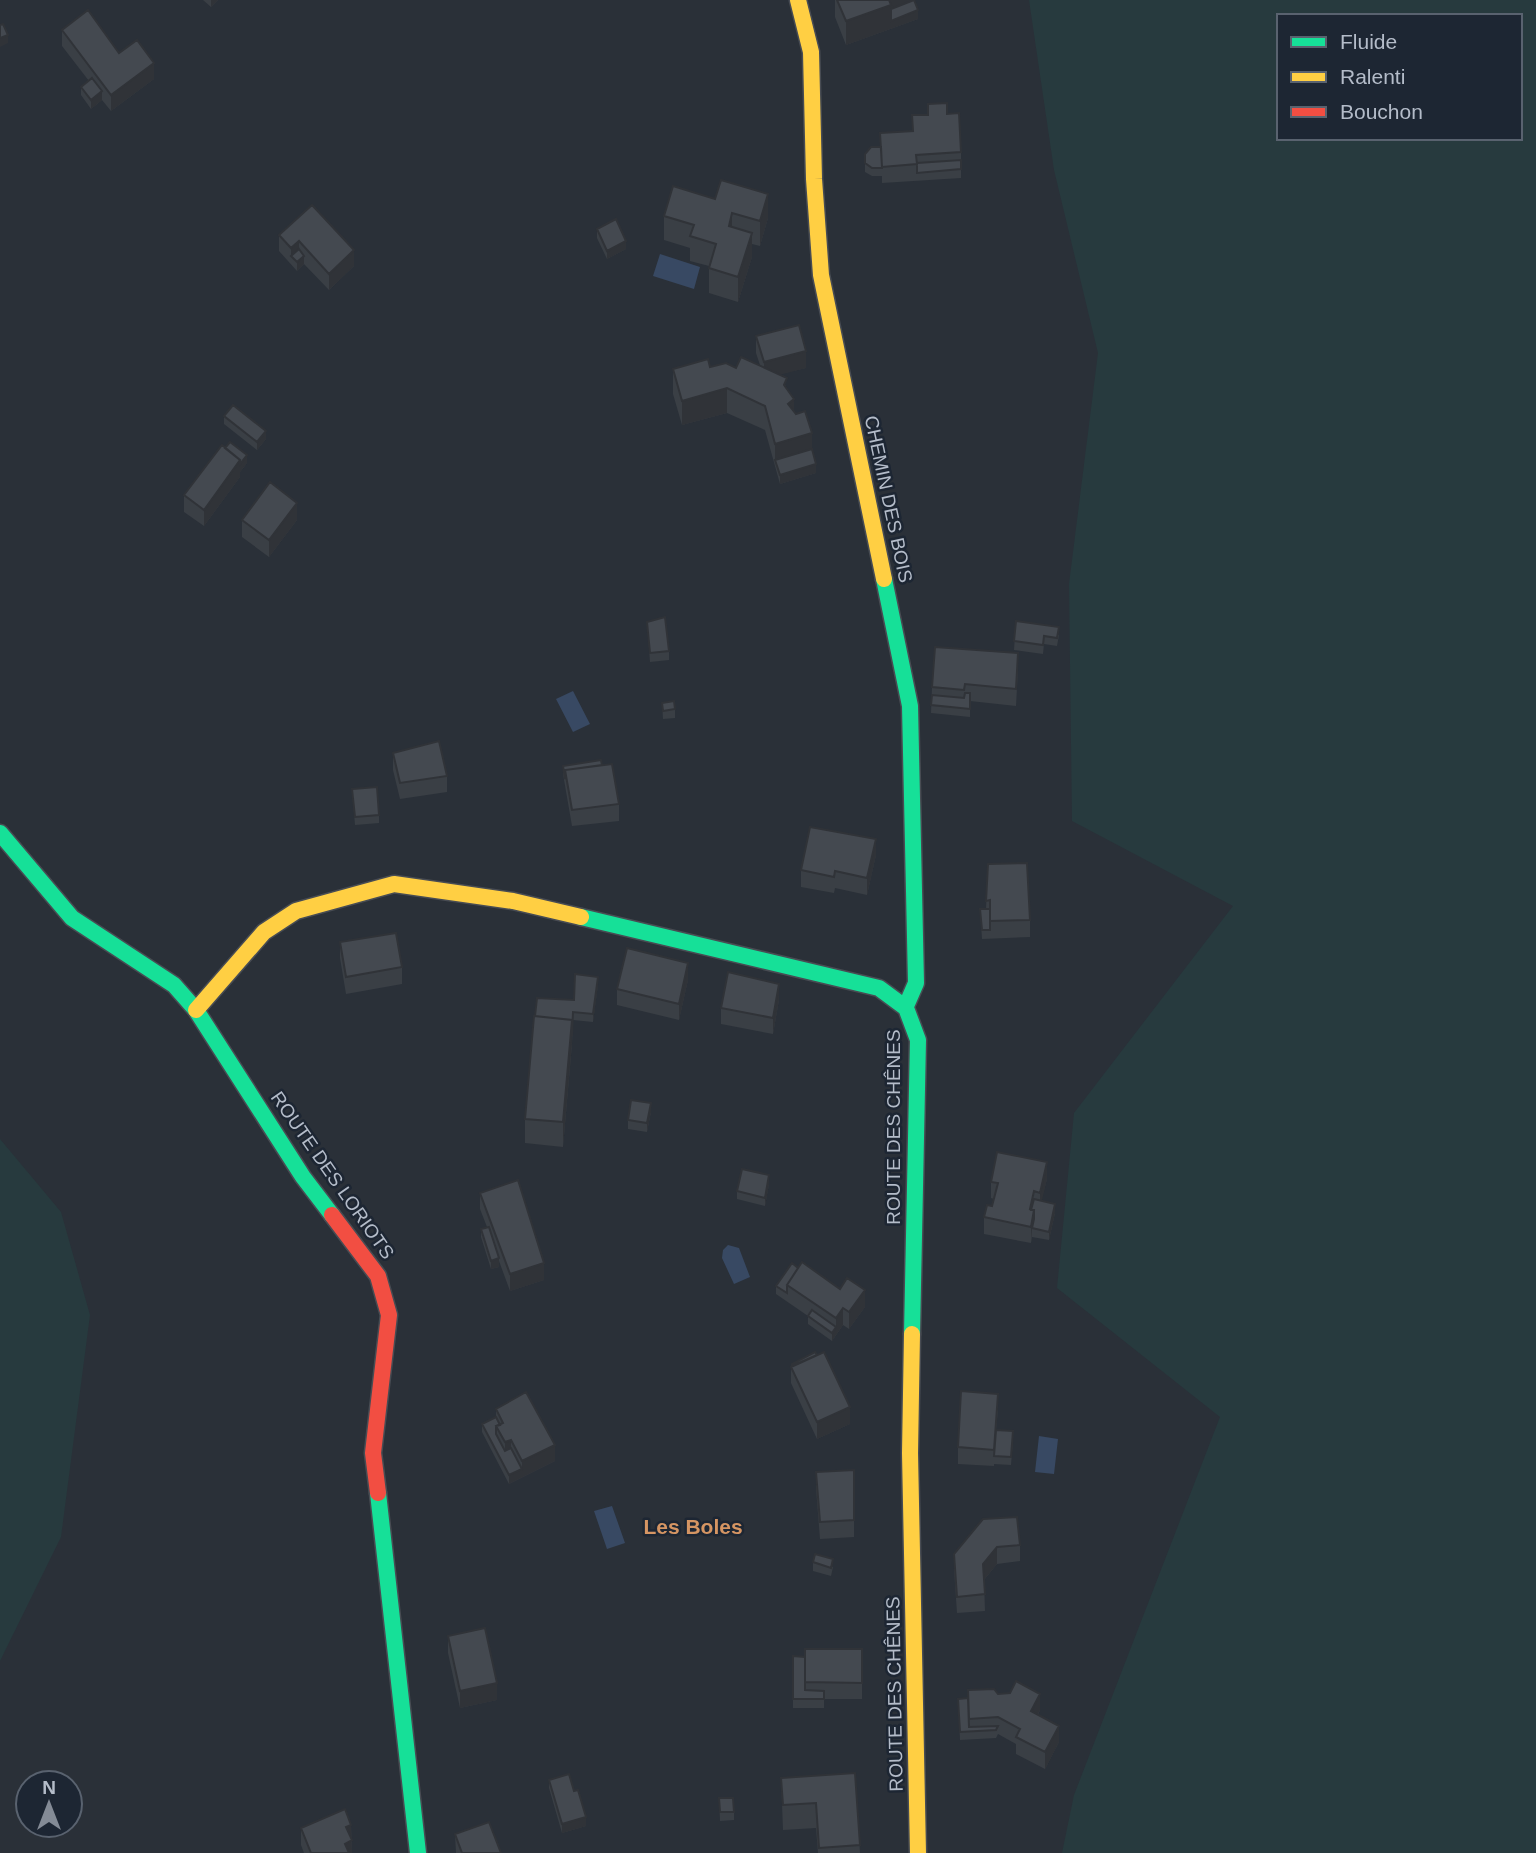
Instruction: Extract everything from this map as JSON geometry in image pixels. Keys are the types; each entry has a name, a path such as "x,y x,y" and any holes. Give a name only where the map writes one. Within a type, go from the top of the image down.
{"street":[{"name":"CHEMIN DES BOIS","path":"797,0 811,52 814,179 821,275 910,706 916,983 906,1006"},
{"name":"ROUTE DES LORIOTS","path":"0,833 72,918 174,985 196,1010 303,1177 378,1276 388,1315 373,1453 418,1853"},
{"name":"ROUTE DES CHÊNES","path":"196,1010 264,932 296,911 394,884 513,901 879,988 906,1006 915,1022 918,1040 910,1453 918,1853"}],"green space":[{"path":"1029,0 1536,0 1536,1853 1062,1853 1074,1795 1220,1417 1057,1288 1074,1113 1233,906 1072,821 1069,584 1098,353 1054,170"},
{"path":"0,1139 61,1212 90,1315 61,1537 0,1661"}],"water":[{"path":"660,254 700,267 694,289 653,276"},
{"path":"573,691 590,724 573,732 556,699"},
{"path":"728,1245 739,1248 750,1277 734,1284 722,1258 723,1250"},
{"path":"1039,1436 1058,1439 1054,1474 1035,1472"},
{"path":"612,1506 625,1543 607,1549 594,1511"}],"building":[{"path":"837,0 889,0 891,5 846,21"},
{"path":"914,0 918,10 891,21 891,9"},
{"path":"88,10 119,53 137,40 154,63 111,95 62,30"},
{"path":"3,24 8,35 0,38 0,25"},
{"path":"92,78 102,91 91,100 81,87"},
{"path":"947,103 947,114 959,113 961,152 916,155 917,164 882,167 880,133 913,131 912,115 928,115 928,104"},
{"path":"871,147 881,147 882,168 872,168 865,163 865,154"},
{"path":"961,160 961,169 917,173 917,163"},
{"path":"721,180 768,194 760,221 732,213 729,226 752,233 738,277 709,268 716,244 690,236 694,225 664,216 673,186 715,199"},
{"path":"312,205 354,250 329,274 299,241 291,248 279,235"},
{"path":"616,219 626,241 607,251 597,229"},
{"path":"299,249 304,256 297,262 291,256"},
{"path":"799,325 806,351 764,362 756,336"},
{"path":"741,357 787,378 784,385 794,399 788,404 796,414 805,411 812,433 775,444 765,406 727,388 682,401 673,369 708,359 710,367 726,363 736,368"},
{"path":"233,405 266,431 257,442 224,416"},
{"path":"230,442 247,455 240,464 240,460 225,448"},
{"path":"222,445 240,460 204,510 184,495"},
{"path":"812,449 816,464 780,475 775,460"},
{"path":"270,482 297,503 269,540 242,520"},
{"path":"665,617 669,651 650,653 647,622"},
{"path":"1016,621 1059,627 1057,638 1044,636 1043,645 1014,641"},
{"path":"935,647 1018,653 1016,689 965,684 964,690 932,687"},
{"path":"965,693 970,693 970,709 931,705 932,695 964,698"},
{"path":"674,701 675,709 663,711 662,703"},
{"path":"439,741 447,776 400,783 393,753"},
{"path":"601,760 602,765 565,770 565,779 563,766"},
{"path":"612,764 619,804 572,810 565,770"},
{"path":"377,787 379,815 355,817 352,789"},
{"path":"810,827 876,839 867,878 835,871 834,877 801,870"},
{"path":"1027,863 1030,920 990,921 990,900 986,901 988,864"},
{"path":"980,909 990,909 990,930 982,930"},
{"path":"396,933 402,967 346,977 340,942"},
{"path":"627,948 688,963 679,1004 617,989"},
{"path":"728,972 779,984 773,1018 721,1008"},
{"path":"575,974 598,977 593,1014 573,1012 572,1036 572,1020 535,1016 537,998 574,1000"},
{"path":"534,1016 572,1020 563,1122 525,1119"},
{"path":"631,1100 651,1103 647,1123 628,1120"},
{"path":"997,1152 1047,1162 1040,1193 1034,1191 1030,1209 1034,1210 1031,1227 984,1217 987,1205 992,1206 998,1183 991,1182"},
{"path":"742,1169 769,1175 765,1198 737,1191"},
{"path":"518,1180 544,1263 510,1274 480,1193"},
{"path":"1034,1199 1055,1204 1049,1232 1032,1228 1034,1210 1031,1210"},
{"path":"489,1227 499,1258 491,1261 481,1229"},
{"path":"802,1262 840,1289 847,1278 865,1290 849,1312 843,1308 836,1318 787,1285"},
{"path":"792,1263 798,1268 787,1285 787,1293 776,1286"},
{"path":"812,1310 836,1327 832,1333 808,1316"},
{"path":"815,1352 817,1355 792,1366 792,1364"},
{"path":"824,1352 850,1407 817,1422 791,1367"},
{"path":"961,1391 998,1394 994,1450 958,1447"},
{"path":"526,1392 555,1445 522,1461 511,1440 505,1442 496,1426 503,1423 496,1409"},
{"path":"496,1417 500,1425 496,1426 496,1434 505,1451 511,1448 522,1469 509,1475 482,1424"},
{"path":"996,1430 1013,1431 1011,1457 994,1456"},
{"path":"854,1470 854,1520 820,1522 816,1472"},
{"path":"1017,1517 1020,1545 997,1547 983,1564 985,1594 957,1597 954,1554 983,1519"},
{"path":"815,1554 833,1559 831,1568 813,1562"},
{"path":"485,1628 497,1683 460,1691 448,1636"},
{"path":"805,1649 862,1649 862,1683 805,1682"},
{"path":"793,1656 805,1657 805,1690 824,1691 824,1699 793,1699"},
{"path":"1016,1681 1040,1694 1031,1711 1059,1726 1045,1752 1016,1737 1020,1729 998,1717 969,1719 968,1690 994,1689 998,1694 1010,1693"},
{"path":"968,1698 969,1727 998,1726 996,1730 960,1732 958,1699"},
{"path":"855,1773 860,1845 819,1848 816,1803 783,1805 781,1778"},
{"path":"569,1774 574,1791 578,1790 586,1817 562,1824 549,1780"},
{"path":"719,1798 733,1798 734,1812 720,1812"},
{"path":"345,1809 351,1825 346,1827 352,1840 345,1844 349,1853 311,1853 301,1828"},
{"path":"489,1822 501,1853 462,1853 455,1834"}],"traffic: fast":[{"path":"884,579 910,706 916,983 906,1006"},
{"path":"0,833 72,918 174,985 196,1010 303,1177 332,1215"},
{"path":"581,917 879,988 906,1008 918,1040 912,1334"},
{"path":"378,1493 418,1853"}],"traffic: slow":[{"path":"798,0 811,52 814,179 821,275 884,579"},
{"path":"196,1010 264,932 296,911 394,884 513,901 581,917"},
{"path":"912,1334 910,1453 918,1853"}],"traffic: jam":[{"path":"332,1215 378,1276 389,1315 373,1453 378,1493"}],"district":[{"name":"Les Boles","path":"693,1527"}]}
